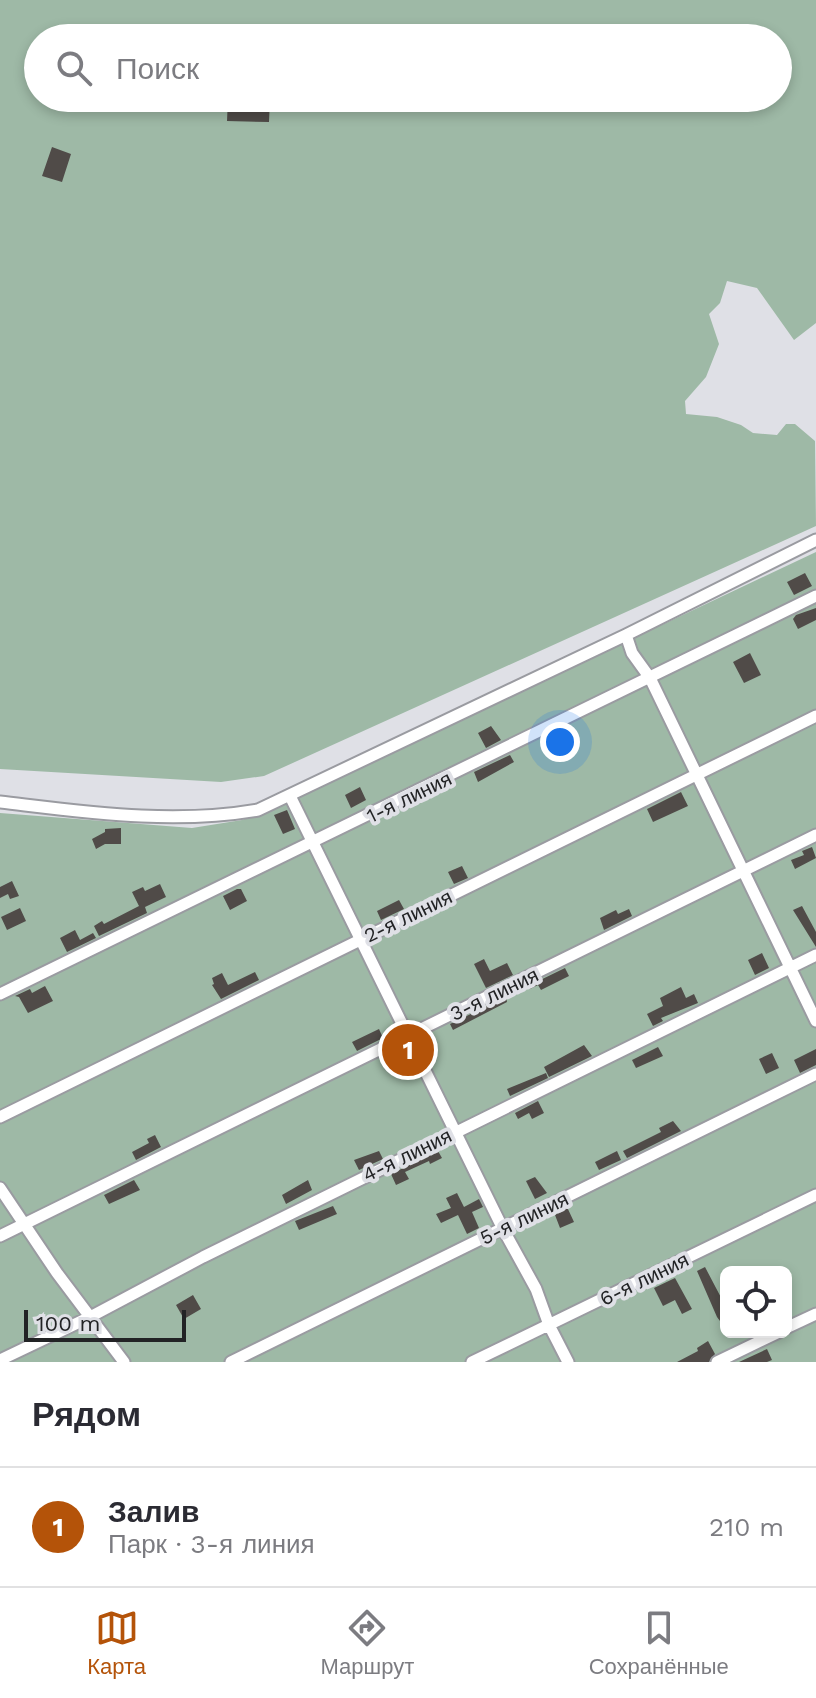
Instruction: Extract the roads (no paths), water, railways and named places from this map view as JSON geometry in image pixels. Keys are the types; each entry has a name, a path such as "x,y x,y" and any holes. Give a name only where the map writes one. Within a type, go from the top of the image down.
{"street":[{"path":"0,802 107,815 195,817 258,810 626,635 816,540"},
{"name":"1-я линия","path":"0,994 816,596"},
{"path":"626,635 632,653 650,678 816,1021"},
{"name":"2-я линия","path":"0,1117 816,716"},
{"path":"290,796 503,1229 536,1289 549,1325 568,1362"},
{"name":"3-я линия","path":"0,1236 816,835"},
{"name":"4-я линия","path":"0,1360 816,955"},
{"name":"5-я линия","path":"231,1362 816,1074"},
{"path":"0,1188 57,1273 124,1362"},
{"name":"6-я линия","path":"472,1362 816,1195"},
{"path":"792,1325 816,1314"},
{"path":"717,1362 767,1338"}],"place":[{"name":"Залив","path":"408,1050"}]}
